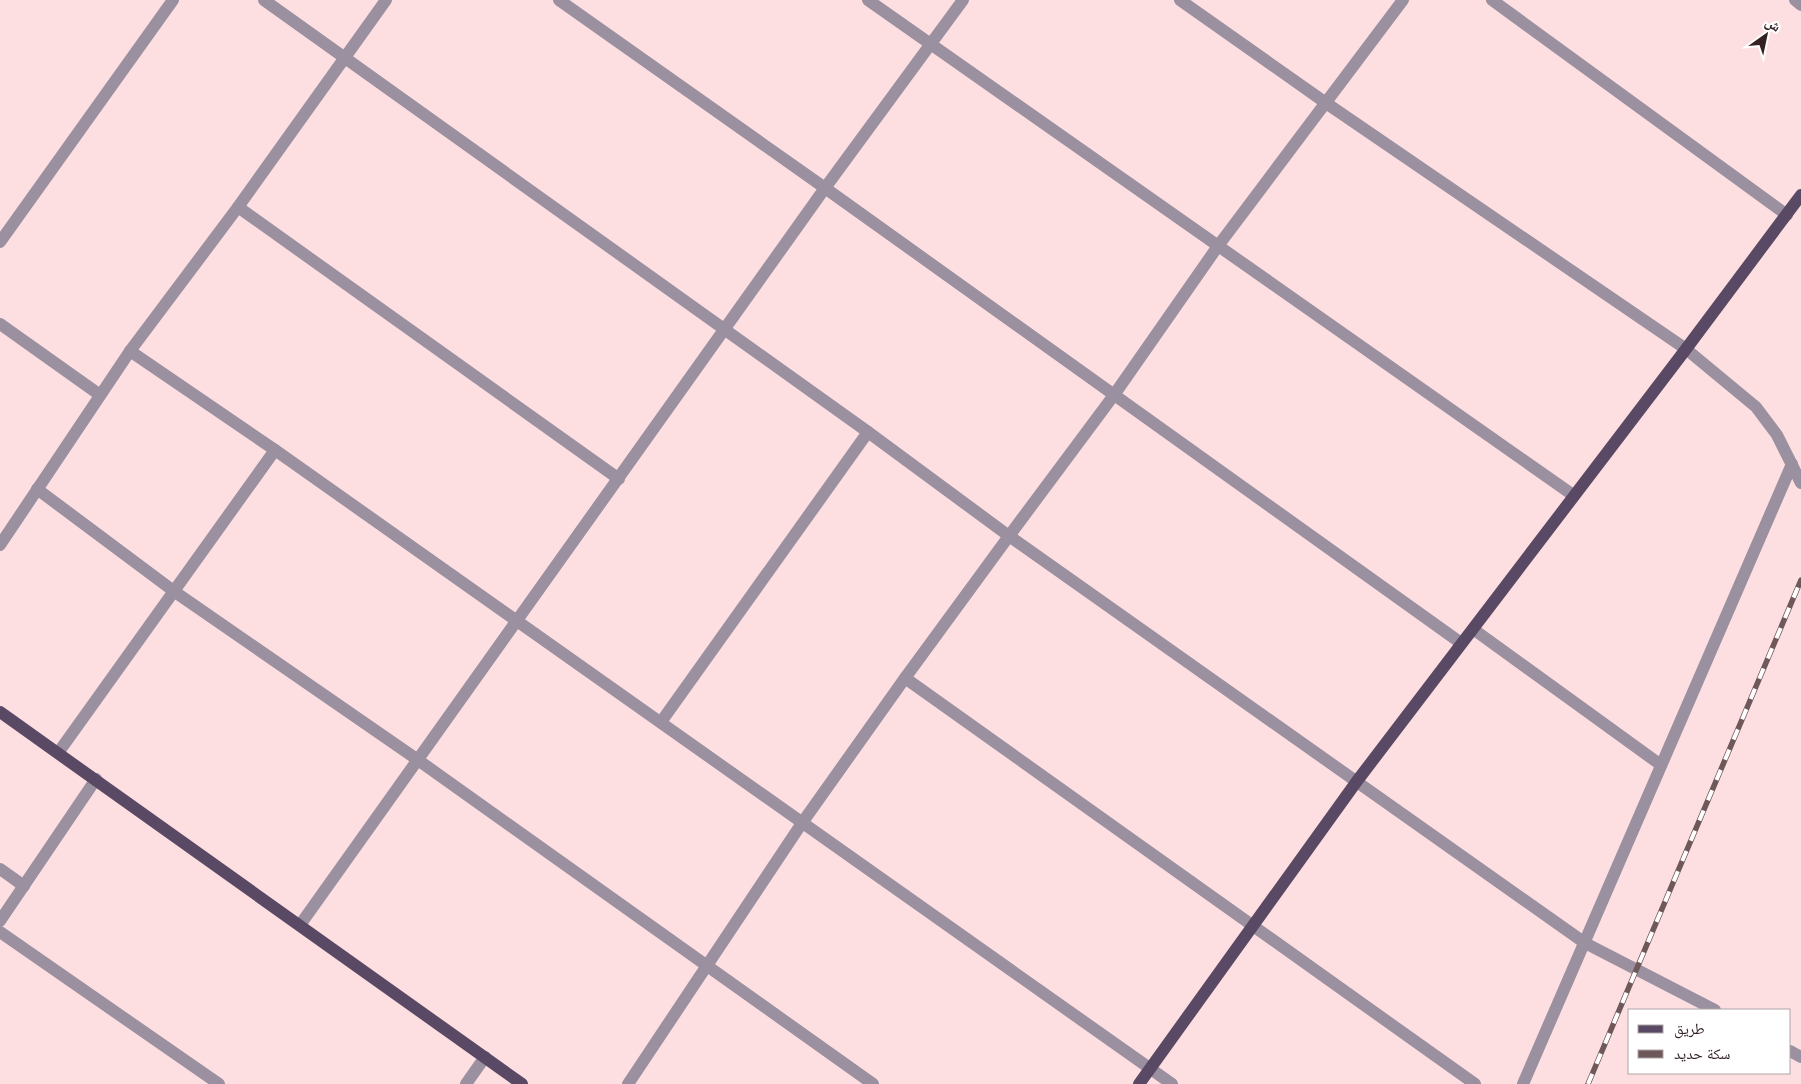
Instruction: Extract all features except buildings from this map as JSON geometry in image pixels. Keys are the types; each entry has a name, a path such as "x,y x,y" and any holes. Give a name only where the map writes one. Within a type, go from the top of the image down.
{"main road":[{"path":"1139,1084 1357,781 1801,195"},
{"path":"0,712 522,1084"}],"street":[{"path":"0,242 173,0"},
{"path":"264,0 725,329 1009,536 1584,943 1713,1009"},
{"path":"0,545 130,351 238,207 386,0"},
{"path":"559,0 1461,643"},
{"path":"868,0 1573,495"},
{"path":"300,925 825,188 963,0"},
{"path":"1180,0 1326,103 1686,349 1756,407 1777,435 1801,483"},
{"path":"628,1084 802,823 1009,536 1114,395 1218,246 1403,0"},
{"path":"1492,0 1786,215"},
{"path":"1794,0 1801,4"},
{"path":"238,207 618,479"},
{"path":"0,324 100,395"},
{"path":"130,351 275,450 1172,1084"},
{"path":"661,722 868,432"},
{"path":"58,754 275,450"},
{"path":"1523,1084 1792,464"},
{"path":"37,489 175,592 418,760 873,1084"},
{"path":"1473,628 1661,765"},
{"path":"906,678 1475,1084"},
{"path":"0,921 96,779"},
{"path":"0,869 24,886"},
{"path":"0,932 218,1084"},
{"path":"466,1084 485,1057"}],"railway":[{"path":"1588,1084 1801,580"}]}
